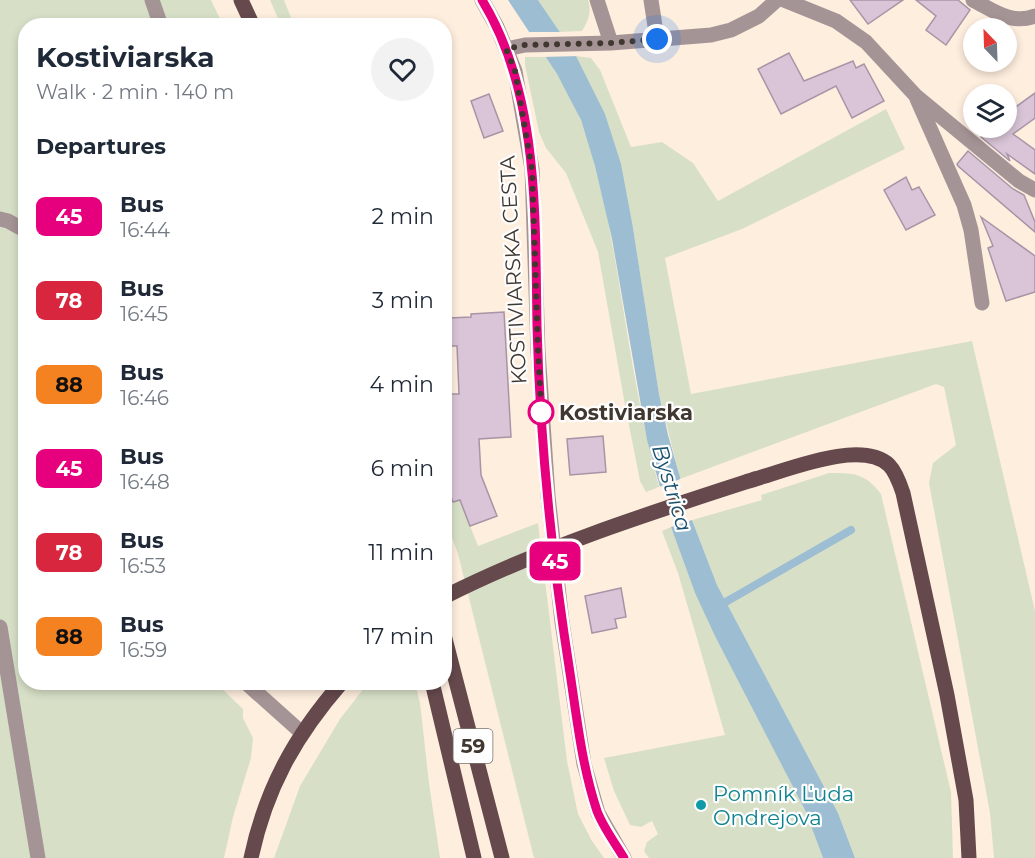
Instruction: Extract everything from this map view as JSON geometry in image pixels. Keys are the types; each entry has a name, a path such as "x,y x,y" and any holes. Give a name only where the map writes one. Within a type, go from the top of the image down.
{"main road":[{"path":"241,0 249,18"},
{"path":"452,593 559,546 689,500 809,463 852,454 870,455 888,464 897,477 903,493 947,695 966,800 969,858"},
{"name":"59","path":"452,666 502,858"},
{"path":"251,858 272,787 302,733 336,690"},
{"name":"59","path":"434,690 474,858"}],"street":[{"path":"152,0 158,18"},
{"name":"KOSTIVIARSKA CESTA","path":"482,0 497,27 515,71 532,169 540,396 548,496 562,622 584,764 598,813 624,858"},
{"path":"597,0 611,43"},
{"path":"651,0 657,39"},
{"path":"506,49 525,45 611,43 711,35 731,30 759,16 777,0"},
{"path":"783,0 836,21 866,42 916,96 1019,181 1035,190"},
{"path":"973,0 1013,20 1024,20 1035,16"},
{"path":"916,96 964,205 971,230 982,303"},
{"path":"0,219 18,227"},
{"path":"0,627 38,858"},
{"path":"253,690 302,733"}],"green space":[{"path":"0,0 211,0 220,18 18,18 18,690 223,690 243,709 243,718 253,738 251,758 233,817 224,858 0,858"},
{"path":"270,0 284,0 291,18 278,18"},
{"path":"538,0 588,0 589,16 582,31 559,32"},
{"path":"576,56 591,58 600,70 631,147 662,142 693,163 718,201 886,109 905,149 742,229 665,258 691,394 972,341 1035,611 1035,858 994,858 990,813 929,483 933,463 956,445 944,387 936,384 680,479 659,394 633,228"},
{"path":"525,57 546,57 578,113 589,144 611,237 639,398 659,487 646,492 640,481 598,252 566,173 546,148 539,132"},
{"path":"829,473 845,473 864,478 881,494 951,792 953,858 855,858 838,813 717,585 692,520 762,500 761,495"},
{"path":"460,500 478,546 538,523 567,761 578,814 604,858 534,858 452,538 452,503"},
{"path":"671,527 695,593 805,810 823,858 649,858 644,851 647,842 658,834 652,821 641,827 630,825 614,791 604,758 725,735 678,573 662,531"},
{"path":"363,690 417,690 440,858 274,858 300,786 340,719"}],"water":[{"name":"Bystrica","path":"508,0 538,0 576,56 605,114 621,164 659,394 692,520 717,585 838,813 855,858 823,858 805,810 695,593 671,527 647,440 612,239 595,166 581,120 557,74"}],"pier":[{"path":"527,32 563,32 579,56 543,57"},
{"path":"683,478 695,519 668,528 656,488"}],"building":[{"path":"850,0 903,0 868,24"},
{"path":"916,0 958,0 970,10 946,45 926,30 936,16"},
{"path":"789,53 804,81 853,61 856,68 864,64 884,101 852,118 836,86 781,114 758,69"},
{"path":"1035,93 1035,118 1017,131 1017,106"},
{"path":"489,94 503,131 484,138 471,101"},
{"path":"1017,137 1035,150 1035,174 1007,154 1010,161 982,138"},
{"path":"968,151 1013,189 1024,195 1035,222 1035,232 958,166 957,164"},
{"path":"906,177 912,190 919,187 935,215 906,230 884,190"},
{"path":"981,217 1035,256 1035,292 1006,301 988,248 993,246"},
{"path":"504,312 511,437 479,439 481,475 497,516 470,526 460,500 453,502 452,499 452,394 459,394 457,346 452,346 452,318 471,317 471,314"},
{"path":"603,436 606,472 570,475 567,439"},
{"path":"621,588 626,617 615,619 617,628 592,633 585,596"}],"waterway":[{"path":"717,607 851,530"}],"bus line":[{"name":"45","path":"482,0 497,27 515,71 532,169 538,351 548,496 562,622 584,764 598,813 624,858"}],"place":[{"name":"Kostiviarska","path":"541,412"},
{"name":"Pomník Ľuda Ondrejova","path":"701,805"}],"route":[{"path":"541,412 542,419 532,169 515,71 506,49 525,45 611,43 657,39"}]}
